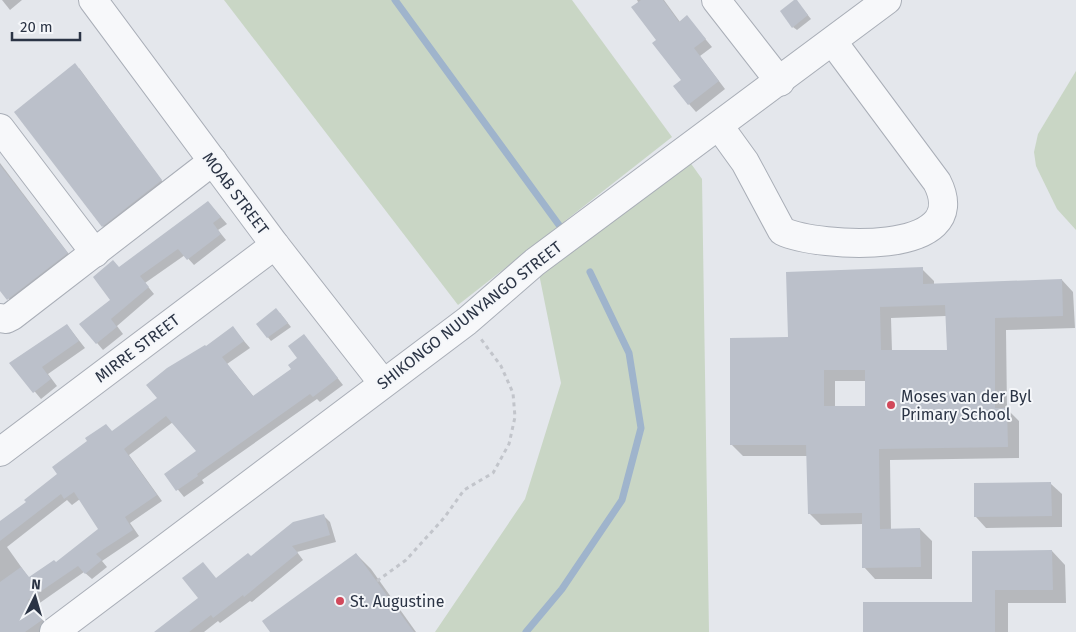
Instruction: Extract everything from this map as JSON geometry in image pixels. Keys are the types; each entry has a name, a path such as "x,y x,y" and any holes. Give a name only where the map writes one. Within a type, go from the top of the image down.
{"street":[{"name":"MOAB STREET","path":"93,0 275,244 382,383"},
{"path":"716,0 780,82"},
{"name":"SHIKONGO NUUNYANGO STREET","path":"54,632 382,383 467,321 535,262 780,82 887,0"},
{"path":"719,126 745,162 782,231 818,240 868,244 889,243 914,236 926,230 938,220 944,206 943,194 937,182 833,42"},
{"path":"0,128 95,253"},
{"path":"0,318 6,319 12,316 213,161"},
{"name":"MIRRE STREET","path":"0,452 275,244"}],"path":[{"path":"377,581 406,560 444,518 464,490 493,473 509,444 515,417 513,393 501,366 467,321"}],"green space":[{"path":"224,0 572,0 672,137 458,305"},
{"path":"1076,71 1076,230 1057,209 1036,166 1034,152 1038,134"},
{"path":"682,151 702,179 709,632 435,632 525,499 561,383 537,264"}],"building":[{"path":"641,0 663,0 679,22 687,15 706,39 694,48 719,81 688,105 673,86 681,80 652,43 656,40 631,7"},
{"path":"794,0 797,0 808,15 792,28 780,11"},
{"path":"75,63 162,180 102,227 14,112"},
{"path":"0,165 68,253 7,300 0,291"},
{"path":"208,201 221,217 213,223 221,234 187,260 178,249 140,276 149,287 111,319 117,327 96,344 79,324 110,300 93,277 113,260 119,267"},
{"path":"923,267 923,284 1062,279 1063,316 995,318 995,408 1007,408 1008,447 879,449 880,529 920,528 921,567 862,568 862,513 808,514 806,445 730,445 730,338 788,337 786,272","holes":["945,305 947,350 881,350 880,307","824,370 865,370 865,406 824,406"]},
{"path":"276,308 288,323 267,338 256,324"},
{"path":"67,324 79,341 42,367 51,379 33,393 9,363"},
{"path":"233,326 244,341 222,357 253,396 291,369 288,365 297,358 288,346 304,334 338,378 313,397 310,394 176,491 164,474 196,451 166,416 124,449 157,495 125,517 133,530 96,554 102,560 85,574 78,566 28,600 42,620 25,632 0,632 0,582 21,567 29,577 54,560 56,562 98,529 74,492 64,499 61,494 0,541 0,521 26,502 24,500 57,474 52,467 87,441 85,438 106,424 112,431 157,398 146,385 167,368 206,346"},
{"path":"1051,482 1052,516 974,517 974,483"},
{"path":"324,514 330,535 292,546 298,553 244,597 243,595 213,618 211,615 189,632 154,632 198,598 182,578 203,562 216,578 248,553 251,556 293,522"},
{"path":"1052,550 1053,590 995,590 995,632 863,632 863,602 972,602 972,551"},
{"name":"St. Augustine","path":"356,553 414,632 270,632 262,621"}],"waterway":[{"path":"395,0 559,225"},
{"path":"526,632 562,589 622,500 641,428 629,353 590,272"}],"place":[{"name":"Moses van der Byl Primary School","path":"891,405"},
{"name":"St. Augustine","path":"340,601"}]}
